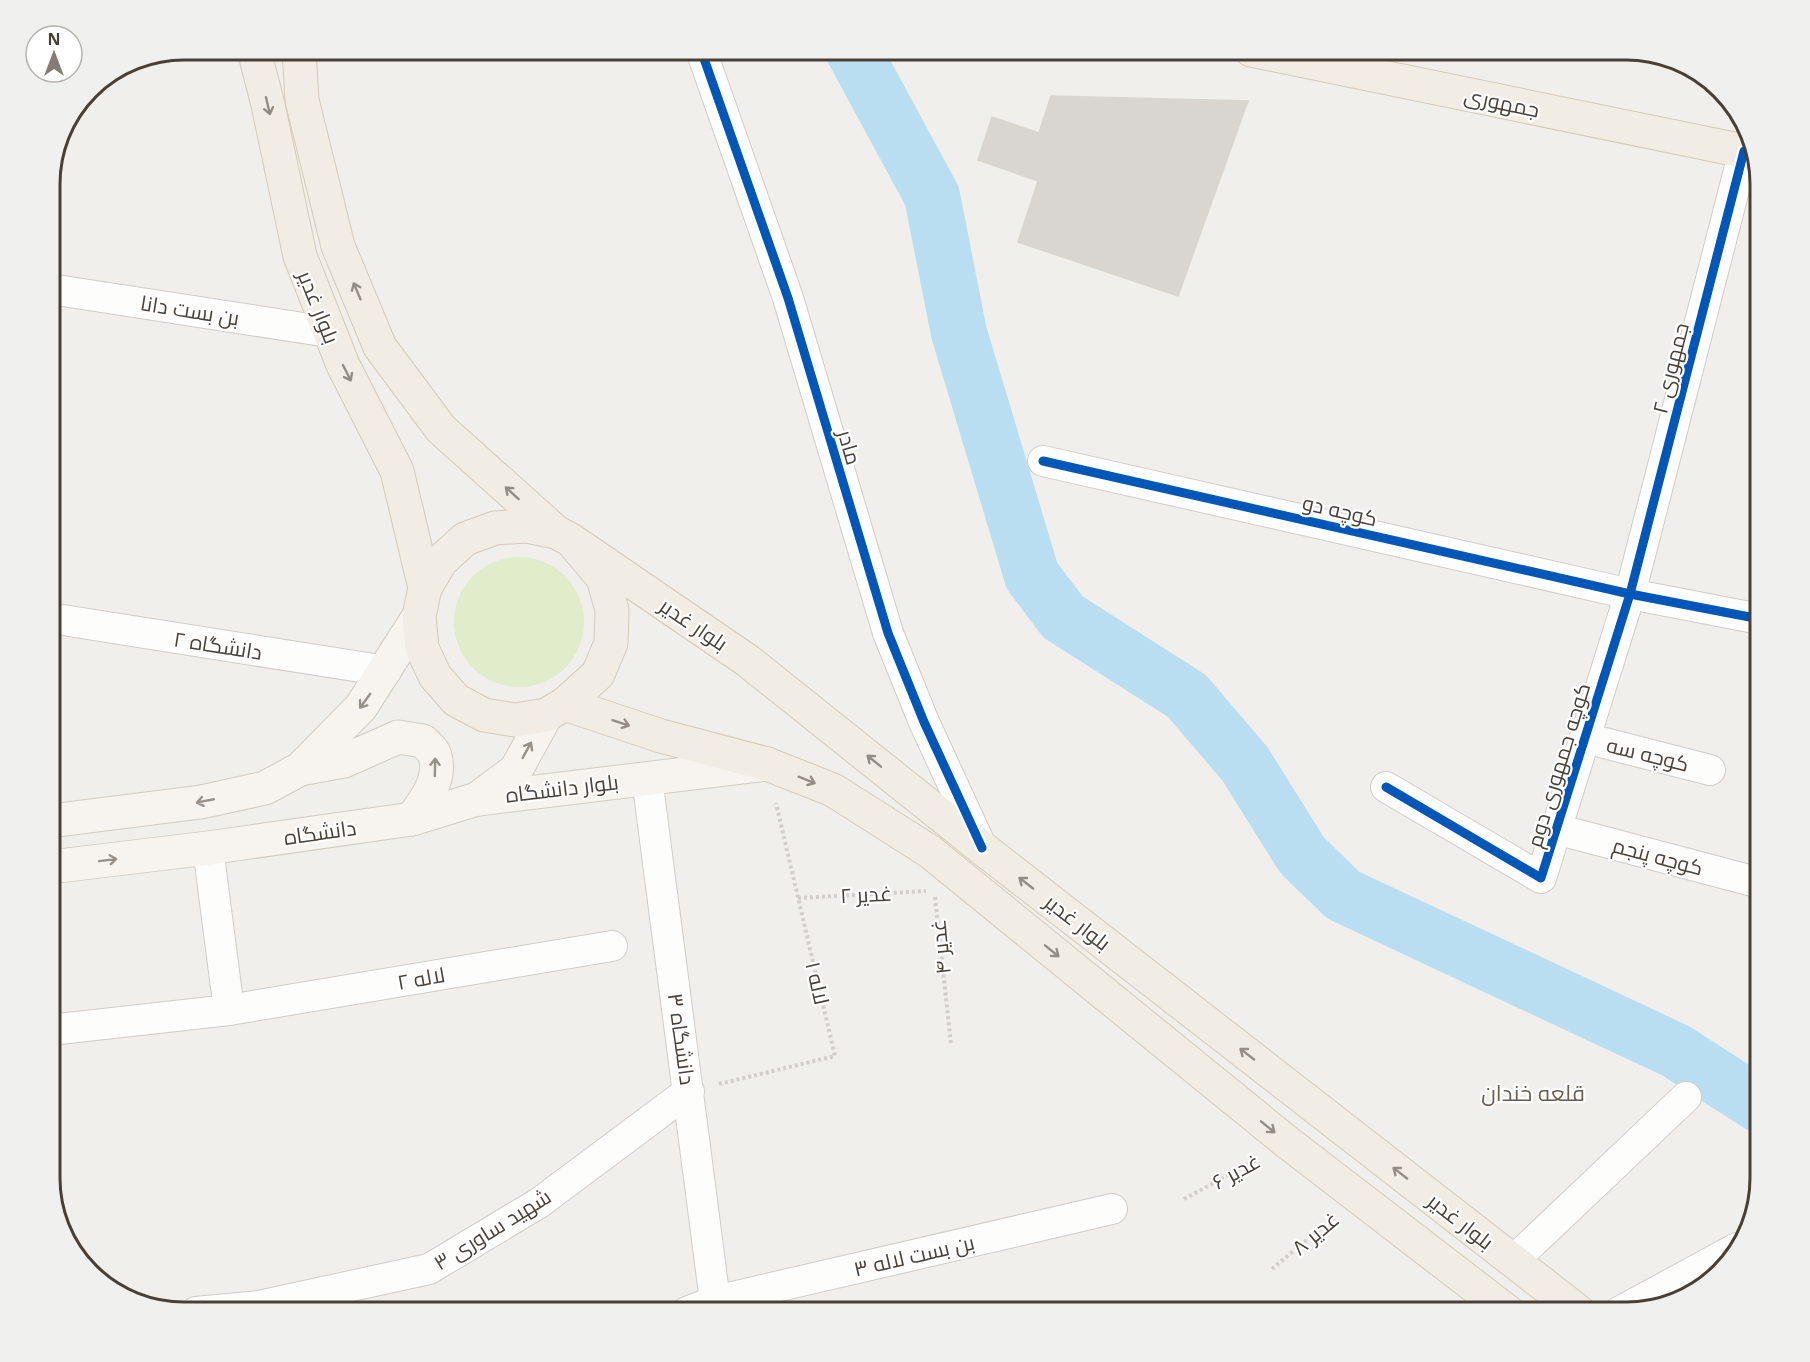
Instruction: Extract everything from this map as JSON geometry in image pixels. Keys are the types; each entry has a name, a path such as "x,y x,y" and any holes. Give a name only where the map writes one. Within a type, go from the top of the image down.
{"main road":[{"name":"بلوار غدیر","path":"257,60 300,256 343,365 398,471 422,602"},
{"name":"بلوار غدیر","path":"300,60 302,100 338,246 380,347 441,429 563,536 748,661 981,848 1566,1302"},
{"name":"جمهوری","path":"1336,60 1745,151"},
{"path":"60,820 201,802 266,788 300,769 361,707 386,671 441,561 465,539 495,528 527,526 563,536 603,578 612,610 611,643 598,674 556,709 515,720 484,715 456,700 435,676 422,648 422,602"},
{"name":"بلوار غدیر","path":"556,709 767,764 833,790 929,851 1287,1142 1495,1302"},
{"name":"دانشگاه","path":"60,866 208,848 412,819 477,799 516,770 556,709"},
{"path":"300,769 344,761 398,737 423,741 435,755 436,775 428,795 412,819"},
{"name":"بلوار غدیر","path":"647,778 767,764"},
{"name":"بلوار دانشگاه","path":"477,799 647,778"}],"street":[{"name":"مادر","path":"705,60 788,298 888,633 924,722 981,848"},
{"name":"۲ جمهوری","path":"1630,594 1747,158"},
{"name":"بن بست دانا","path":"60,291 329,332"},
{"name":"کوچه دو","path":"1042,462 1630,594 1750,617"},
{"name":"کوچه جمهوری دوم","path":"1386,787 1541,878 1630,594"},
{"name":"دانشگاه ۲","path":"60,620 386,671"},
{"name":"کوچه سه","path":"1586,738 1710,770"},
{"name":"۳ دانشگاه","path":"647,778 715,1301"},
{"name":"کوچه پنجم","path":"1556,829 1750,880"},
{"path":"208,848 229,1010"},
{"name":"۲ لاله","path":"60,1029 229,1010 612,946"},
{"name":"۳ شهید ساوری","path":"277,1302 429,1269 539,1203 689,1091"},
{"path":"1513,1261 1686,1097"},
{"name":"بن بست لاله ۳","path":"715,1301 1112,1209"},
{"path":"1643,1301 1702,1274"}],"green space":[{"path":"519,557 544,562 565,576 579,597 584,622 579,647 565,668 544,682 519,687 494,682 473,668 459,647 454,622 459,597 473,576 494,562"}],"building":[{"path":"1051,96 1248,101 1178,296 1018,242 1038,181 978,160 992,117 1039,133"}],"waterway":[{"path":"858,60 932,196 959,333 1032,576 1063,617 1187,696 1245,764 1302,855 1343,895 1676,1051 1750,1099"}],"cycle path":[{"path":"705,60 788,298 888,633 924,722 982,848"},
{"path":"1386,787 1541,878 1630,594 1744,151"},
{"path":"1043,461 1630,594 1750,617"}],"district":[{"name":"قلعه خندان","path":"1533,1092"}]}
